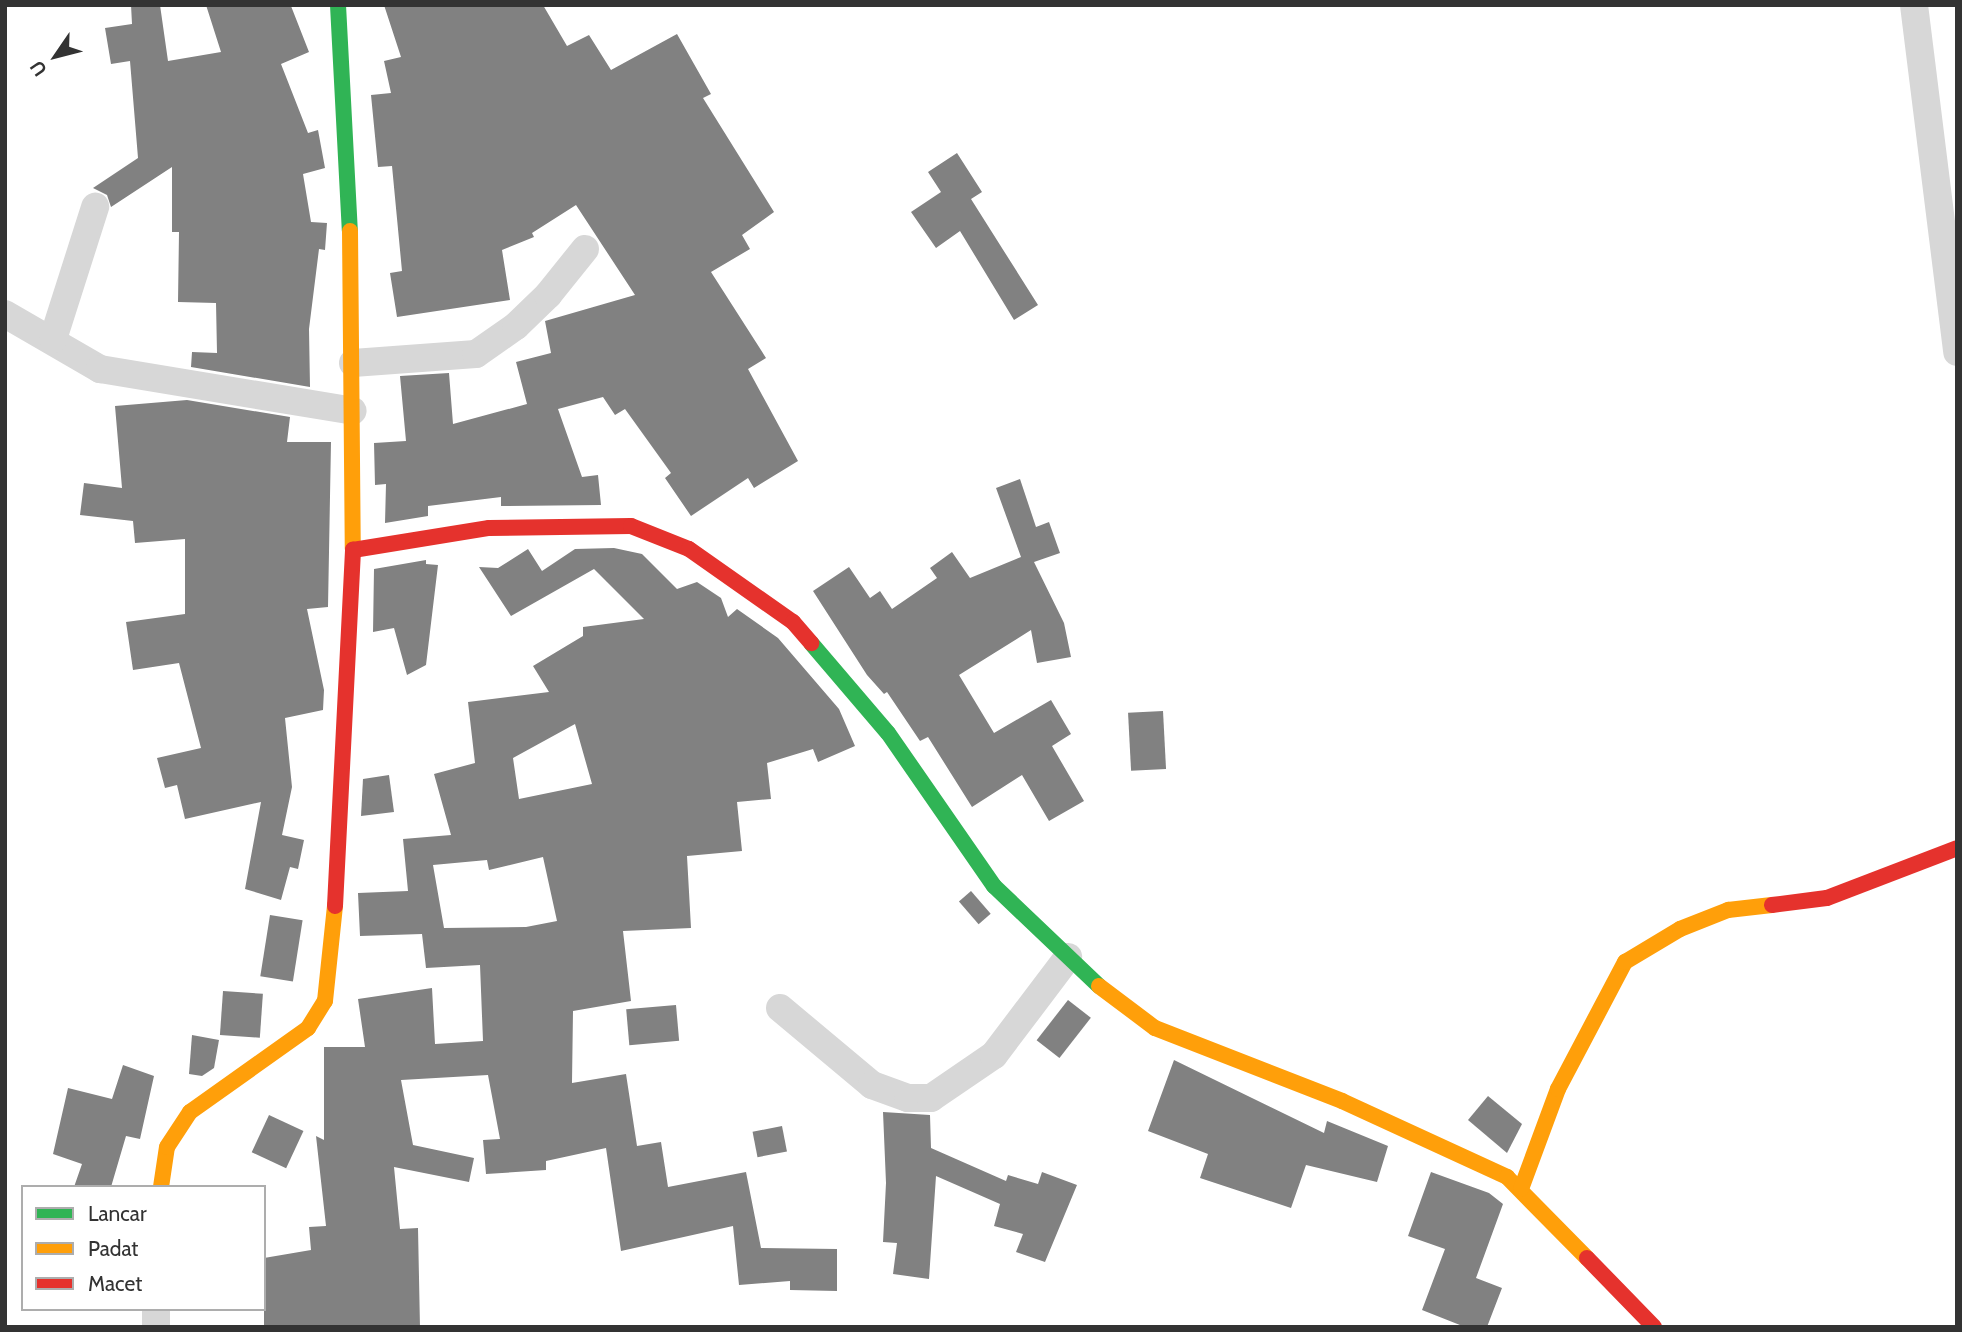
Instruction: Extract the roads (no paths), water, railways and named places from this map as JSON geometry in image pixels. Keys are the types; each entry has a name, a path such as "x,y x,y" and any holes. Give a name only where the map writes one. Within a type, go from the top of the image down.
{"street":[{"path":"161,1185 167,1147 190,1112 308,1028 325,1001 332,958 353,550 353,363 338,5"},
{"path":"1914,5 1957,352"},
{"path":"52,339 95,207"},
{"path":"353,363 476,354 516,326 548,295 585,249"},
{"path":"5,314 100,369 353,411"},
{"path":"353,550 489,528 631,526 689,549 793,622 888,733 994,886 1113,999 1155,1028 1342,1101 1507,1177 1654,1327"},
{"path":"1521,1189 1558,1088 1625,962 1680,929 1728,910 1826,898 1914,861 1957,848"},
{"path":"780,1008 872,1086 908,1098 931,1098 994,1055 1068,957"}]}
